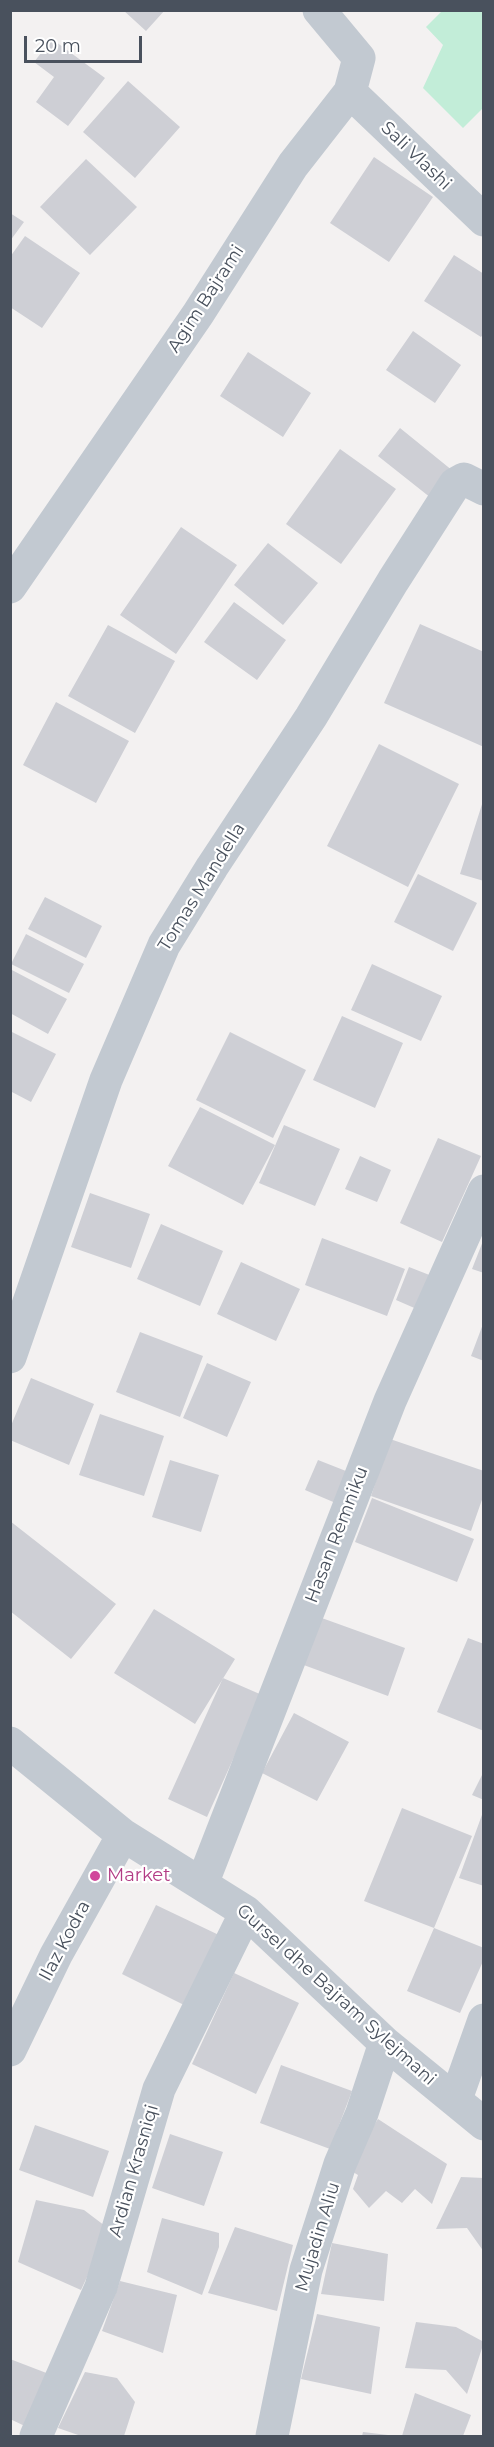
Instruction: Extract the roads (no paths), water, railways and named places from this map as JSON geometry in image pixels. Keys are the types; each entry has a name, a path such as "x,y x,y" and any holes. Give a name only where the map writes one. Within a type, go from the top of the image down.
{"street":[{"name":"Agim Bajrami","path":"10,587 198,314 293,165 350,92 359,58 319,10"},
{"name":"Sali Vlashi","path":"350,92 483,220"},
{"name":"Tomas Mandella","path":"10,1357 106,1080 164,945 212,867 311,717 455,484 464,479 483,489"},
{"name":"Hasan Remniku","path":"202,1884 390,1401 483,1191"},
{"name":"Gursel dhe Bajram Sylejmani","path":"10,1743 123,1835 246,1912 385,2043 456,2099 483,2124"},
{"name":"Ilaz Kodra","path":"10,2050 56,1955 123,1835"},
{"name":"Ardian Krasniqi","path":"36,2436 101,2287 159,2089 246,1912"},
{"path":"456,2099 483,2020"},
{"name":"Mujadin Aliu","path":"272,2436 306,2270 340,2164 362,2113 385,2043"}],"place":[{"name":"Market","path":"95,1876"}]}
